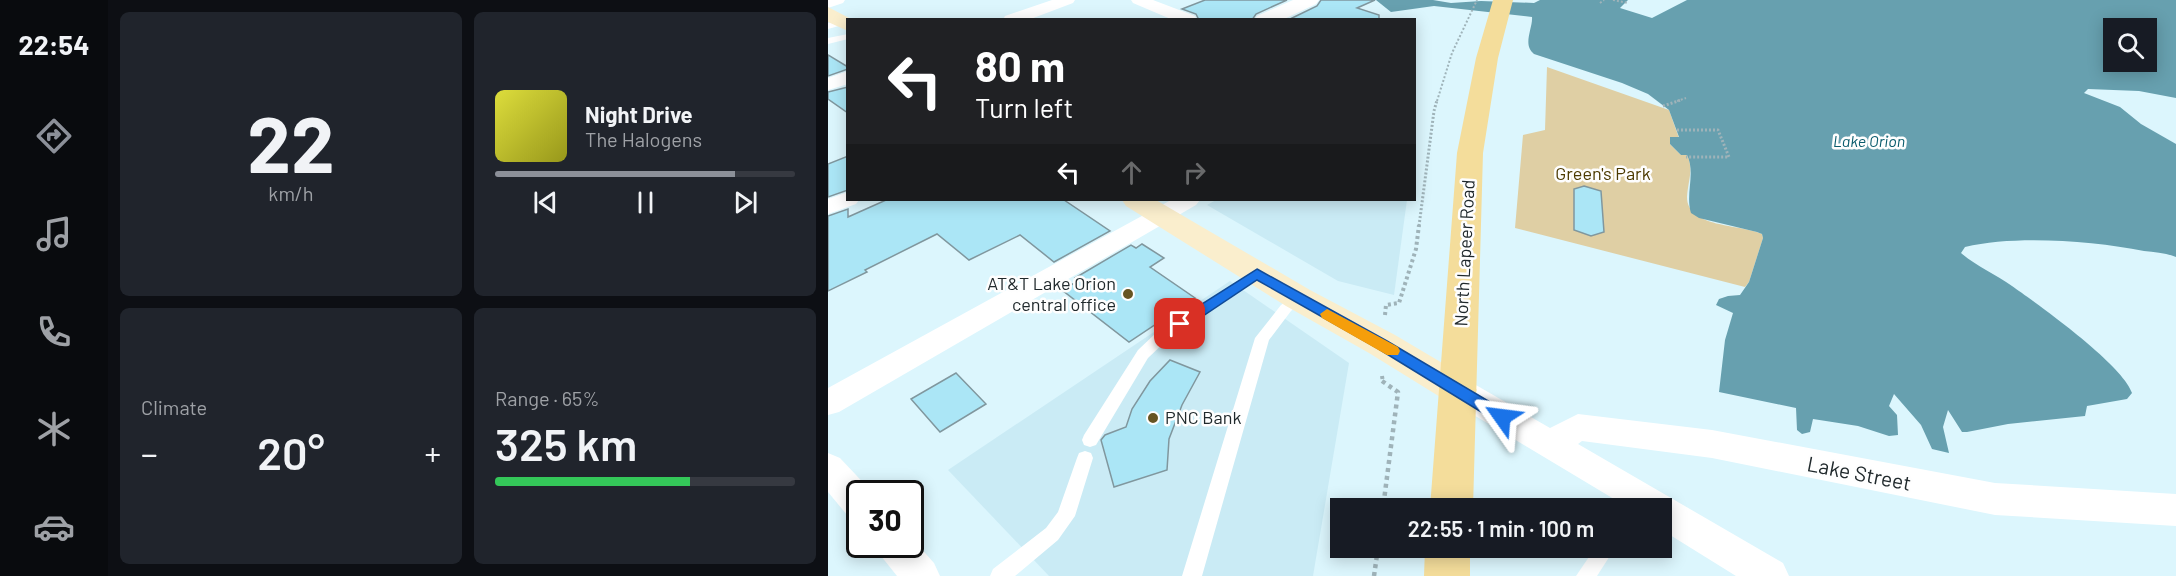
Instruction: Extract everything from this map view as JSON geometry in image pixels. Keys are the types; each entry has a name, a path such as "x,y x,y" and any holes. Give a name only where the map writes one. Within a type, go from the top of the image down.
{"main road":[{"name":"North Lapeer Road","path":"1451,498 1470,153 1487,58 1500,10"},
{"path":"1162,205 1257,274 1382,344 1458,390"},
{"path":"1447,576 1448,558"}],"street":[{"path":"828,3 837,0"},
{"path":"1017,18 1067,0"},
{"path":"1139,0 1184,18"},
{"path":"1268,18 1309,0"},
{"path":"828,84 846,78"},
{"path":"828,207 846,200"},
{"path":"828,403 1162,205"},
{"path":"1458,390 1636,498"},
{"name":"Lake Street","path":"1549,445 1578,427 1712,444 1995,498 2176,510"},
{"path":"828,468 846,488"},
{"path":"1672,519 1770,576"},
{"path":"906,558 921,576"}],"lane":[{"path":"828,41 839,24"},
{"path":"1090,440 1143,354 1162,336 1257,274"},
{"path":"1192,576 1262,338 1286,308 1298,298"},
{"path":"1000,576 1052,534 1065,516 1085,459"},
{"path":"1586,576 1599,558"}],"path":[{"path":"1384,498 1398,392 1382,382 1382,344 1386,305 1399,303 1416,249 1434,111 1452,52 1477,0"},
{"path":"1600,3 1604,0"},
{"path":"1614,0 1628,3"},
{"path":"1664,106 1686,98"},
{"path":"1677,130 1718,130 1729,157 1686,157"},
{"path":"1374,576 1377,558"}],"shaded area":[{"path":"1214,201 1407,201 1394,295 1338,281 1207,205"},
{"path":"1230,281 1349,363 1313,576 1049,576 948,470"}],"green space":[{"name":"Green's Park","path":"1547,67 1669,110 1679,138 1670,144 1681,155 1687,155 1689,160 1687,197 1689,207 1705,220 1762,234 1763,238 1749,282 1745,287 1515,228 1523,135 1545,130"}],"water":[{"name":"Lake Orion","path":"1376,0 1534,3 1540,0 1628,0 1620,8 1652,18 1687,0 2176,0 2176,98 2139,91 2088,89 2084,93 2120,107 2141,124 2176,144 2176,257 2101,244 2030,240 1985,243 1965,247 1961,253 2012,286 2079,336 2113,367 2132,393 2127,399 2087,406 2085,416 2008,424 1967,432 1962,432 1948,410 1943,427 1949,453 1932,449 1921,425 1894,394 1889,406 1897,415 1898,435 1889,436 1858,426 1813,419 1810,432 1802,434 1797,430 1796,408 1719,392 1725,340 1733,313 1716,305 1719,299 1740,295 1749,282 1763,238 1762,234 1699,218 1691,213 1689,206 1690,162 1687,155 1681,155 1670,144 1670,137 1679,137 1669,110 1648,94 1534,54 1528,41 1532,17 1434,6 1391,12"}],"building":[{"path":"1205,0 1287,0 1256,14 1253,18 1198,18 1196,14 1182,9"},
{"path":"1321,0 1375,0 1357,8 1379,15 1379,18 1292,18 1317,6"},
{"path":"828,55 846,66 846,70 828,76"},
{"path":"846,88 846,112 828,99 828,92"},
{"path":"846,157 846,191 828,197 828,164"},
{"path":"1584,186 1601,191 1604,232 1591,236 1574,230 1574,189"},
{"path":"884,201 1065,201 1110,231 1054,262 1020,235 969,260 937,234 828,291 828,216 848,209 848,217"},
{"name":"AT&T Lake Orion central office","path":"1142,244 1164,258 1150,267 1195,298 1129,342 1062,290 1078,281 1075,278 1131,245 1136,248"},
{"name":"PNC Bank","path":"1170,360 1200,372 1182,405 1169,439 1167,470 1114,487 1101,440 1105,435 1126,427 1132,409 1150,381"},
{"path":"956,373 986,404 940,432 911,399"}],"slow traffic":[{"path":"1327,314 1393,351"}],"place":[{"name":"AT&T Lake Orion central office","path":"1128,294"},
{"name":"PNC Bank","path":"1153,418"}],"route":[{"path":"1180,324 1257,274 1382,344 1502,417"}]}
